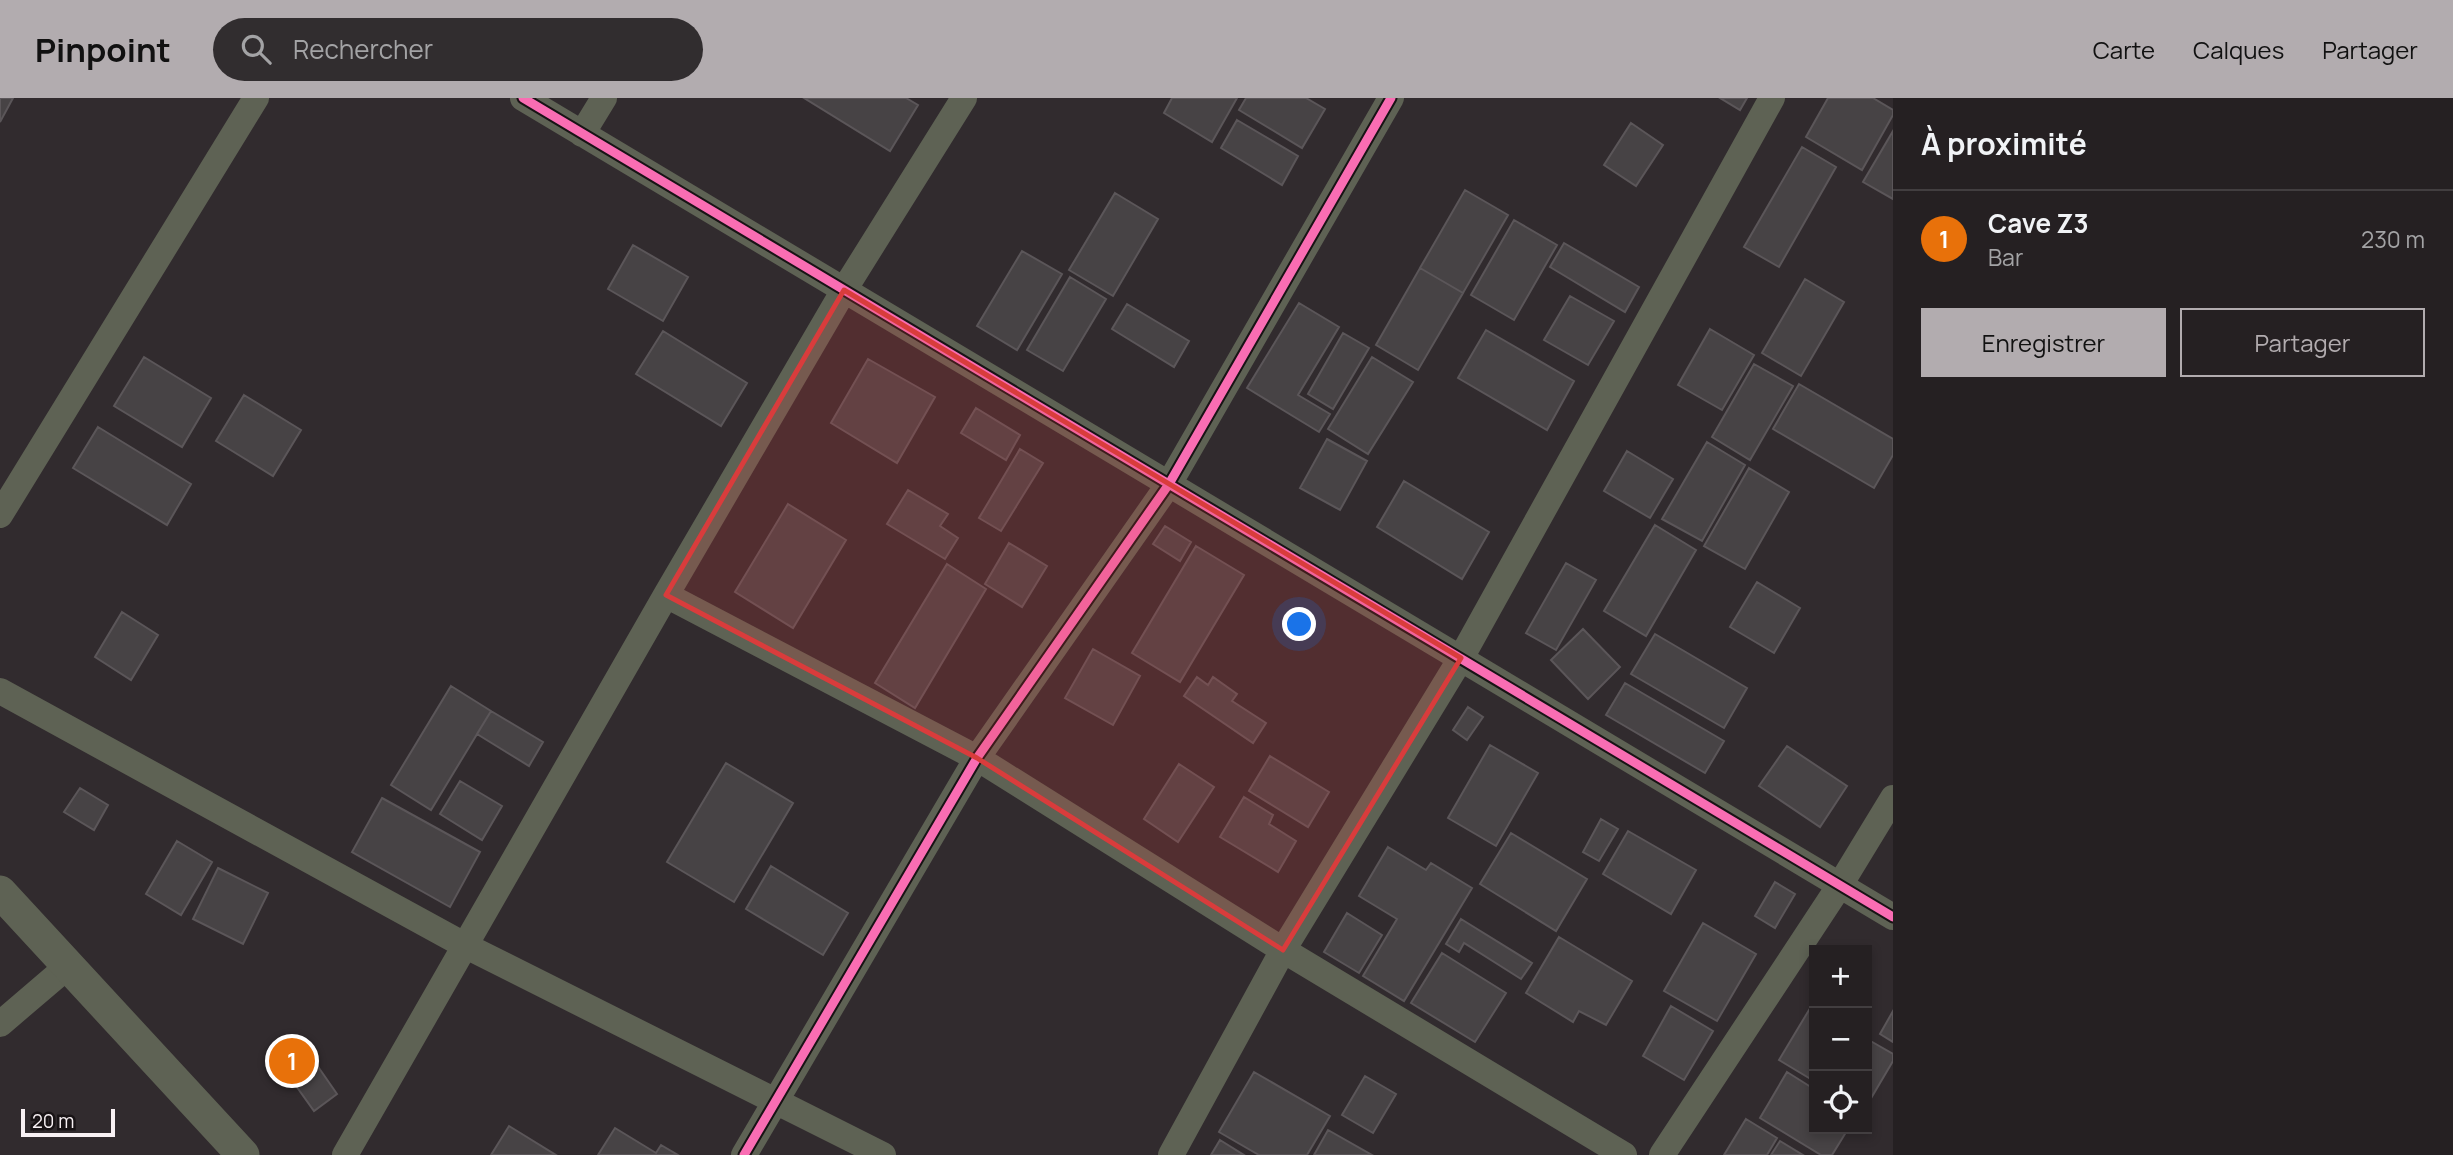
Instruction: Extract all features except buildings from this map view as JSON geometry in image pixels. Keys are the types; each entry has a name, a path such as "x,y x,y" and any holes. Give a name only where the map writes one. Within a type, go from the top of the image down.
{"street":[{"path":"0,515 256,98"},
{"path":"523,98 1893,917"},
{"path":"582,134 604,98"},
{"path":"345,1155 844,290 964,98"},
{"path":"744,1155 977,758 1169,484 1391,98"},
{"path":"1171,1155 1283,950 1461,659 1772,98"},
{"path":"666,595 977,758 1283,950 1624,1155"},
{"path":"0,691 466,946 883,1155"},
{"path":"1662,1155 1840,885 1893,798"},
{"path":"0,892 243,1155"},
{"path":"0,1024 68,966"}],"highlighted area":[{"path":"844,290 1461,658 1283,950 977,758 666,595"}],"cycle path":[{"path":"523,98 1893,917"},
{"path":"744,1155 977,758 1169,484 1391,98"}],"place":[{"name":"Cave Z3","path":"292,1061"}]}
